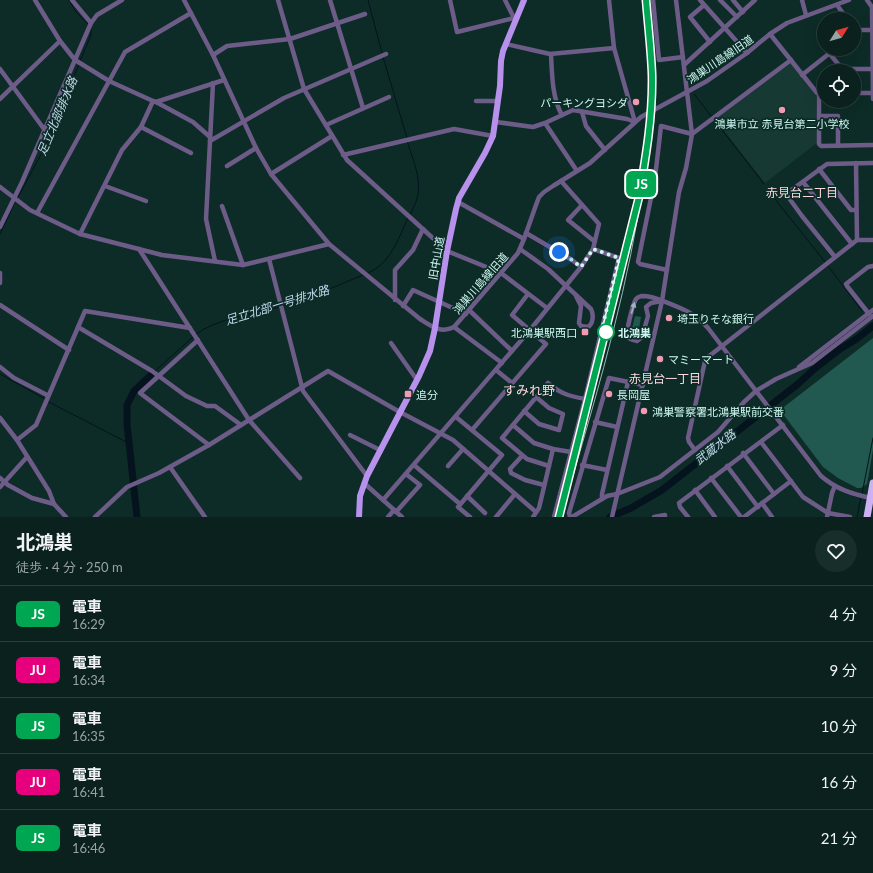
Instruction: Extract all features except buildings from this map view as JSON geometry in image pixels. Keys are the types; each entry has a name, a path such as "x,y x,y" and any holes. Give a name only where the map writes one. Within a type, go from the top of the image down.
{"highway":[{"path":"867,517 872,498 873,483"}],"main road":[{"name":"旧中山道","path":"359,517 360,496 364,483 417,380 430,351 447,251 458,202 493,136 496,122 501,61 515,18 524,0"}],"street":[{"path":"35,0 60,41 75,60 109,81 155,101 193,122 210,139"},
{"path":"72,0 91,23"},
{"path":"0,228 13,198 22,182 91,23 97,15 122,0"},
{"path":"184,0 213,55 256,148 271,174 329,244 370,277 395,300 420,319 435,328"},
{"path":"278,0 304,89 347,160 447,251 501,274 547,308"},
{"path":"330,0 363,108"},
{"path":"450,0 457,32 515,18 505,0"},
{"path":"609,0 614,48 635,122"},
{"path":"653,0 659,60 683,57"},
{"path":"612,517 662,301 679,192 686,168 692,134 676,0"},
{"path":"700,0 747,53"},
{"path":"720,0 737,17"},
{"path":"733,0 743,12"},
{"path":"684,65 755,0"},
{"path":"802,0 806,15"},
{"name":"鴻巣川島線旧道","path":"435,328 446,330 454,327 515,257 524,239 539,197 553,186 590,163 641,117 707,81 787,23 849,0"},
{"path":"867,0 872,7 873,98"},
{"path":"704,5 690,17 710,42"},
{"path":"837,5 842,12"},
{"path":"37,213 126,52 191,13"},
{"path":"213,55 227,46 290,39 365,14"},
{"path":"861,30 872,30"},
{"path":"770,34 817,93"},
{"path":"0,99 60,41"},
{"path":"506,44 551,54 614,48"},
{"path":"210,139 244,122 284,98 386,54"},
{"path":"551,54 557,107 562,115"},
{"path":"802,75 823,56"},
{"path":"832,56 842,69 872,68"},
{"path":"692,134 791,60"},
{"path":"0,69 44,129"},
{"path":"80,234 122,150 141,127 155,101 224,80"},
{"path":"213,83 210,173 206,219 215,261"},
{"path":"861,93 873,93"},
{"path":"326,125 389,97"},
{"path":"476,101 498,101"},
{"path":"820,108 819,144 821,146 873,145"},
{"path":"496,122 533,127 573,110 627,119 635,122"},
{"path":"582,112 586,126 606,150"},
{"path":"819,116 838,116 838,146"},
{"path":"545,123 577,171"},
{"path":"667,270 640,264 638,262 655,178 661,126 692,134"},
{"path":"141,127 191,153"},
{"path":"343,155 454,129 493,136"},
{"path":"271,174 332,136"},
{"path":"227,166 256,148"},
{"path":"856,163 857,240"},
{"path":"835,257 786,194 827,164 873,163"},
{"path":"819,169 851,210 856,210"},
{"path":"384,500 530,330 581,267 593,249 599,224 561,181"},
{"path":"803,182 852,244"},
{"path":"105,186 146,201"},
{"path":"0,187 13,198 37,213 80,234 162,255 242,265 329,244"},
{"path":"458,202 524,239"},
{"path":"582,205 568,220 594,241"},
{"path":"222,206 242,265"},
{"path":"395,300 395,270 413,250 423,229"},
{"path":"526,233 572,260 581,267"},
{"path":"695,450 688,438 705,361 708,357 857,240 873,240"},
{"path":"139,248 249,420 300,478"},
{"path":"520,248 540,262 592,311 593,315 591,324 588,327 581,326 578,323 581,306 576,296"},
{"path":"554,517 585,399 619,258 593,249"},
{"path":"269,258 302,387 367,476"},
{"path":"642,385 609,378 582,465 569,513 571,517 602,498 617,495 660,477 718,432 744,402 767,384 796,369 812,363 872,313 846,284 868,267 873,266"},
{"path":"0,274 0,283"},
{"path":"403,306 413,290 468,312 512,351"},
{"path":"472,430 546,344 512,315 528,294"},
{"path":"662,301 651,303 646,307 648,316 642,337 637,340 630,339 627,332 634,305 637,298 644,295 662,301 684,309 695,315 705,324 821,476 835,486 852,494 872,498"},
{"path":"0,305 68,350"},
{"path":"17,440 36,425 47,396 85,312 192,330"},
{"path":"78,327 152,371 186,396 208,406 215,406 240,425"},
{"path":"454,327 502,363"},
{"path":"197,339 140,393 209,444"},
{"path":"391,343 417,380"},
{"path":"0,367 14,378 47,396"},
{"path":"496,370 512,383"},
{"path":"95,517 122,491 131,485 170,467 328,371 453,440 536,512"},
{"path":"602,498 607,470 628,382"},
{"path":"549,466 534,462 522,456 502,438 548,383 556,391 564,395 585,399"},
{"path":"524,411 539,424 559,430 563,414 549,408 536,397"},
{"path":"456,417 502,455 458,507 470,517"},
{"path":"0,418 17,440 49,491 54,504 66,517"},
{"path":"596,422 617,427"},
{"path":"512,425 532,442 552,449 571,452"},
{"path":"688,517 680,507 679,502 743,453 761,442 783,425"},
{"path":"350,435 380,450"},
{"path":"761,442 803,497 828,515 850,517"},
{"path":"448,466 464,449"},
{"path":"533,517 539,508 552,449"},
{"path":"743,453 774,494"},
{"path":"522,456 510,469 511,473 525,480 544,485"},
{"path":"0,487 27,457"},
{"path":"414,465 460,504"},
{"path":"582,465 607,470"},
{"path":"727,466 758,506"},
{"path":"170,467 205,517"},
{"path":"388,517 420,485 406,474"},
{"path":"0,478 5,483 32,498 54,504"},
{"path":"711,478 744,517 791,481"},
{"path":"364,483 402,517"},
{"path":"828,515 832,493 835,486"},
{"path":"695,490 714,517"},
{"path":"496,517 515,494"},
{"path":"467,496 485,512"},
{"path":"762,503 772,517"},
{"path":"654,517 664,515 665,517"}],"shaded area":[{"path":"792,64 816,96 817,143 765,183 715,119"}],"green space":[{"path":"635,316 641,317 638,334 635,336 631,333"},
{"path":"873,338 873,450 867,484 861,488 857,488 838,478 823,467 780,410"}],"waterway":[{"name":"足立北部排水路","path":"69,0 76,12 88,24"},
{"name":"足立北部一号排水路","path":"368,0 382,53"},
{"name":"足立北部排水路","path":"80,61 91,35 91,29"},
{"name":"足立北部一号排水路","path":"383,57 407,138"},
{"name":"足立北部排水路","path":"18,197 45,147 79,64"},
{"path":"694,94 711,116"},
{"path":"715,121 764,184"},
{"name":"足立北部一号排水路","path":"407,141 416,167 419,187 417,200 410,215"},
{"path":"767,189 825,262"},
{"name":"足立北部排水路","path":"0,234 15,202"},
{"name":"足立北部一号排水路","path":"368,273 376,269 388,257 393,250 408,218"},
{"path":"828,266 862,311"},
{"name":"足立北部一号排水路","path":"282,306 310,297 363,275"},
{"name":"足立北部一号排水路","path":"195,335 214,324 247,314 279,307"},
{"name":"武蔵水路","path":"610,517 631,508 662,490 798,384 840,349 873,326"},
{"name":"足立北部一号排水路","path":"155,371 193,337"},
{"name":"足立北部一号排水路","path":"150,376 153,373"},
{"name":"足立北部排水路","path":"0,374 45,399"},
{"name":"足立北部排水路","path":"137,517 127,424 127,405 134,391 150,376"},
{"name":"足立北部排水路","path":"47,401 130,444"},
{"path":"862,494 873,438"},
{"path":"857,517 861,497"}],"railway":[{"path":"561,517 613,330 631,255 646,176 650,149 654,94 649,0"},
{"path":"586,414 629,236"}],"train":[{"name":"JS","path":"559,517 639,197 651,111 652,74 646,0"}],"place":[{"name":"パーキングヨシダ","path":"636,102"},
{"name":"鴻巣市立 赤見台第二小学校","path":"782,110"},
{"name":"埼玉りそな銀行","path":"669,318"},
{"name":"北鴻巣駅西口","path":"585,332"},
{"name":"北鴻巣","path":"606,332"},
{"name":"マミーマート","path":"660,359"},
{"name":"追分","path":"408,394"},
{"name":"長岡屋","path":"609,394"},
{"name":"鴻巣警察署北鴻巣駅前交番","path":"644,411"}],"district":[{"name":"赤見台二丁目","path":"802,192"},
{"name":"赤見台一丁目","path":"665,378"},
{"name":"すみれ野","path":"529,390"}],"route":[{"path":"559,252 581,267 593,249 619,258 602,329 606,332"}]}
